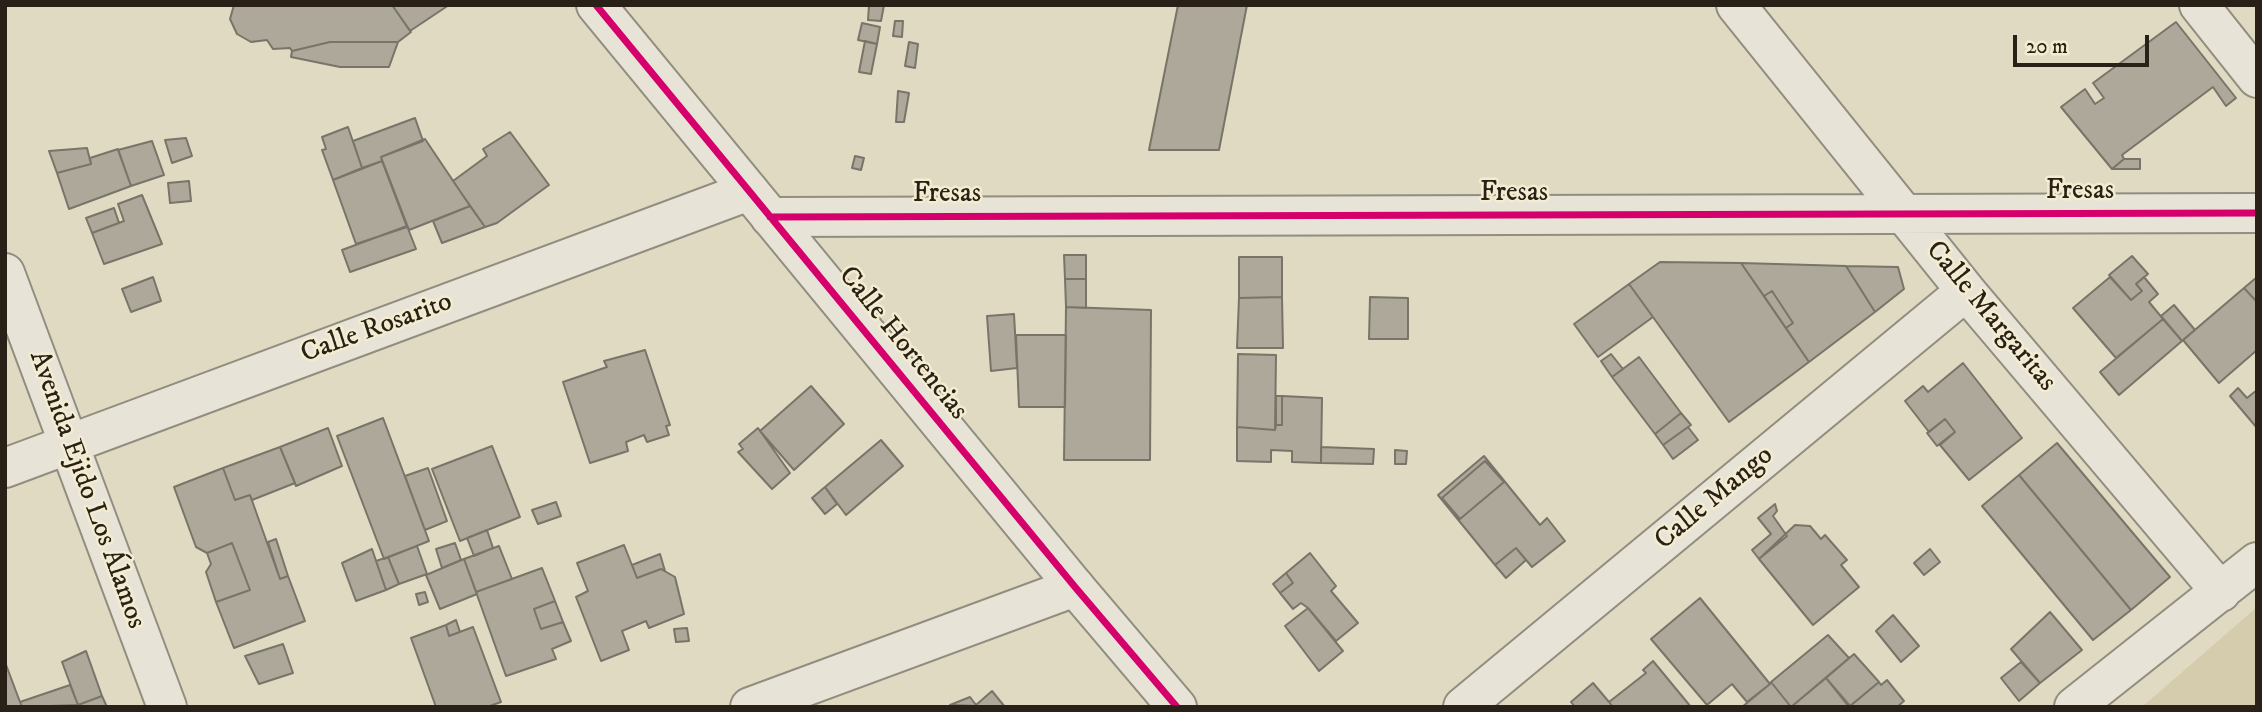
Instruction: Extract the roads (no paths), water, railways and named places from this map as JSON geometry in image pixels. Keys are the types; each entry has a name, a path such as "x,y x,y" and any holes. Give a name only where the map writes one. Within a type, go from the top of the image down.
{"street":[{"name":"Calle Hortencias","path":"596,5 1177,707"},
{"name":"Calle Margaritas","path":"1736,5 1966,291 2221,592"},
{"path":"2199,5 2257,78"},
{"name":"Fresas","path":"760,204 1906,214 2257,213"},
{"name":"Calle Rosarito","path":"5,468 760,204"},
{"name":"Avenida Ejido Los Álamos","path":"5,273 167,707"},
{"name":"Calle Mango","path":"1463,707 1966,291"},
{"path":"2074,707 2257,562"},
{"path":"750,707 1075,587"}]}
